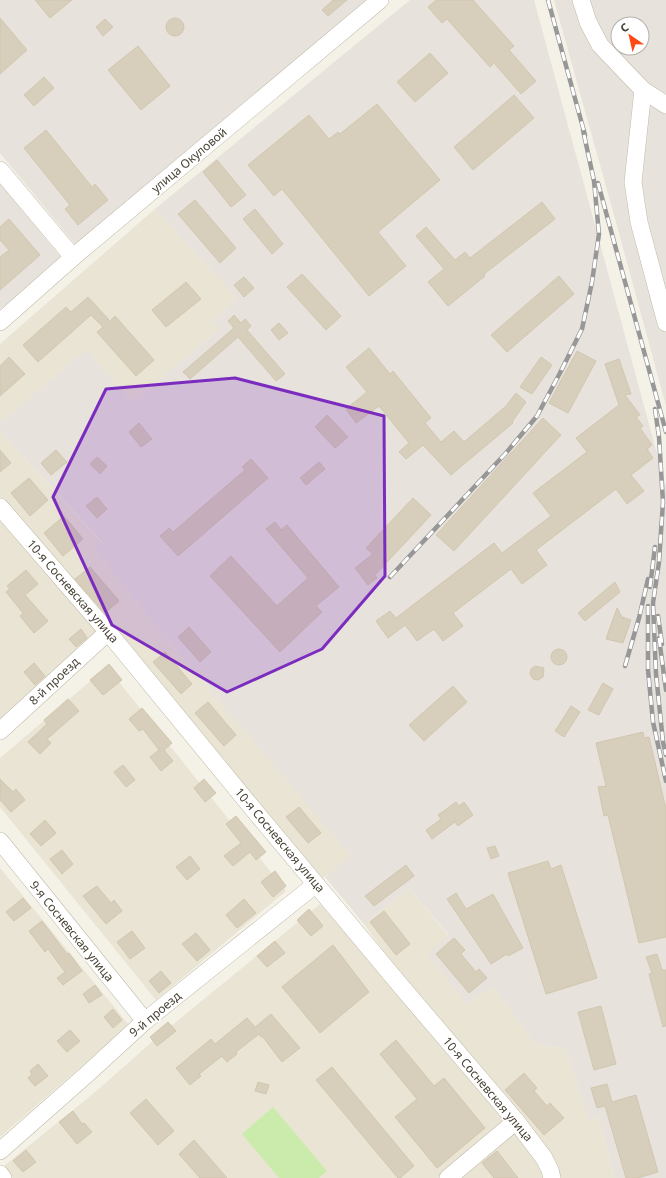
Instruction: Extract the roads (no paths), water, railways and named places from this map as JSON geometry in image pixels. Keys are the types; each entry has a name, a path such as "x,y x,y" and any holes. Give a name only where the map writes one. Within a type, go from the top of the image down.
{"street":[{"name":"улица Окуловой","path":"0,322 73,257 380,0"},
{"path":"580,0 588,22 600,45 643,90 666,105"},
{"path":"643,90 633,182 638,222 666,323"},
{"path":"0,170 73,257"},
{"name":"10-я Сосневская улица","path":"0,508 108,632 258,815 516,1121 544,1158 552,1178"},
{"name":"8-й проезд","path":"0,731 108,632"},
{"name":"9-я Сосневская улица","path":"0,841 145,1021"},
{"name":"9-й проезд","path":"0,1151 145,1021 316,884"},
{"path":"448,1178 516,1121"},
{"path":"0,1174 3,1178"}],"railway":[{"path":"548,0 585,135"},
{"path":"390,577 506,453 537,416 582,329 592,282 599,234 594,181 583,130"},
{"path":"598,183 666,432"},
{"path":"655,409 659,437 663,502 659,562 653,603 656,674 663,742 666,755"},
{"path":"650,587 655,547"},
{"path":"625,666 639,618 648,579"},
{"path":"648,606 648,670 653,722 666,781"},
{"path":"658,616 662,644"},
{"path":"659,638 666,690"}]}
